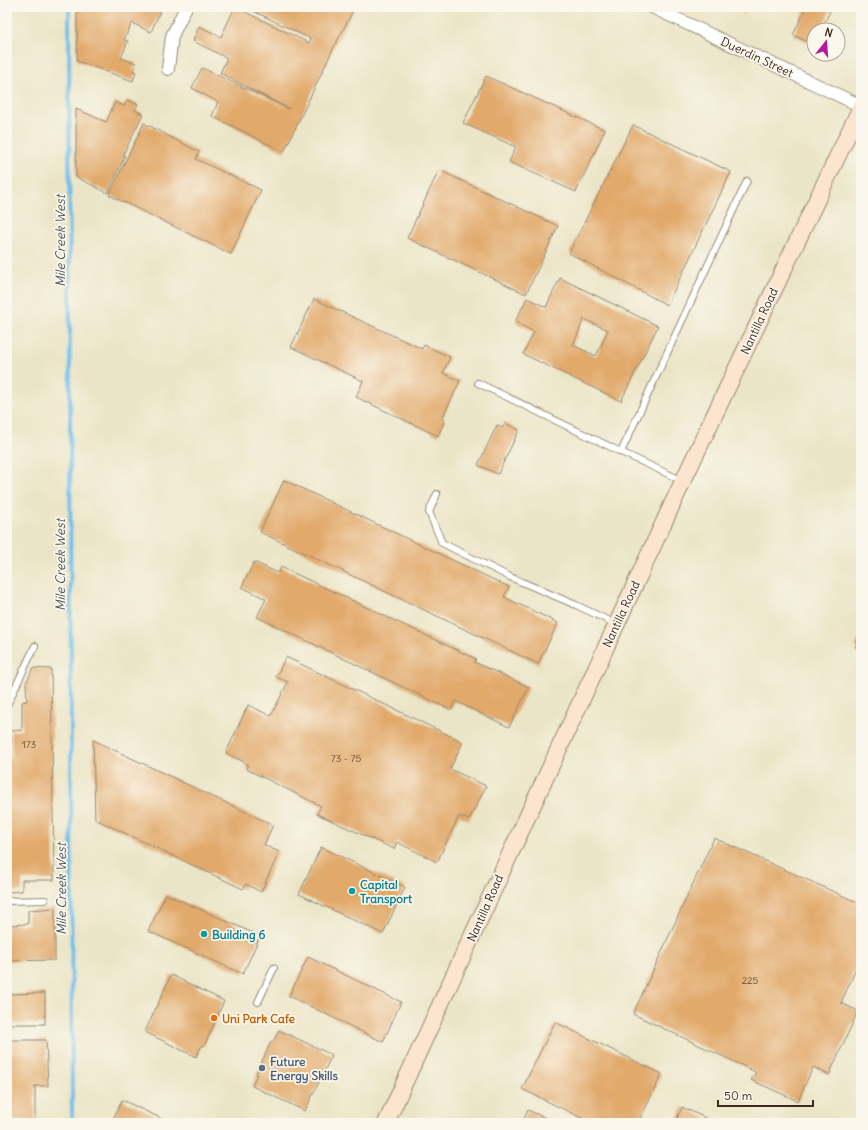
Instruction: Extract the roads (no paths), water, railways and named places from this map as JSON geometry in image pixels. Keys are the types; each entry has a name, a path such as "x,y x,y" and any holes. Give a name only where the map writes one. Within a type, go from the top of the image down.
{"street":[{"path":"168,69 172,36 186,7"},
{"name":"Duerdin Street","path":"652,7 861,107"},
{"name":"Nantilla Road","path":"386,1123 616,624 861,107"}],"lane":[{"path":"621,452 747,181"},
{"path":"478,382 683,481"},
{"path":"437,494 429,512 442,543 510,577 616,624"},
{"path":"7,705 35,646"},
{"path":"7,900 45,900"},
{"path":"258,1002 274,968"}],"waterway":[{"name":"Mile Creek West","path":"69,7 72,1123"}],"place":[{"name":"Capital Transport","path":"352,891"},
{"name":"Building 6","path":"204,934"},
{"name":"Uni Park Cafe","path":"214,1018"},
{"name":"Future Energy Skills","path":"262,1068"}]}
